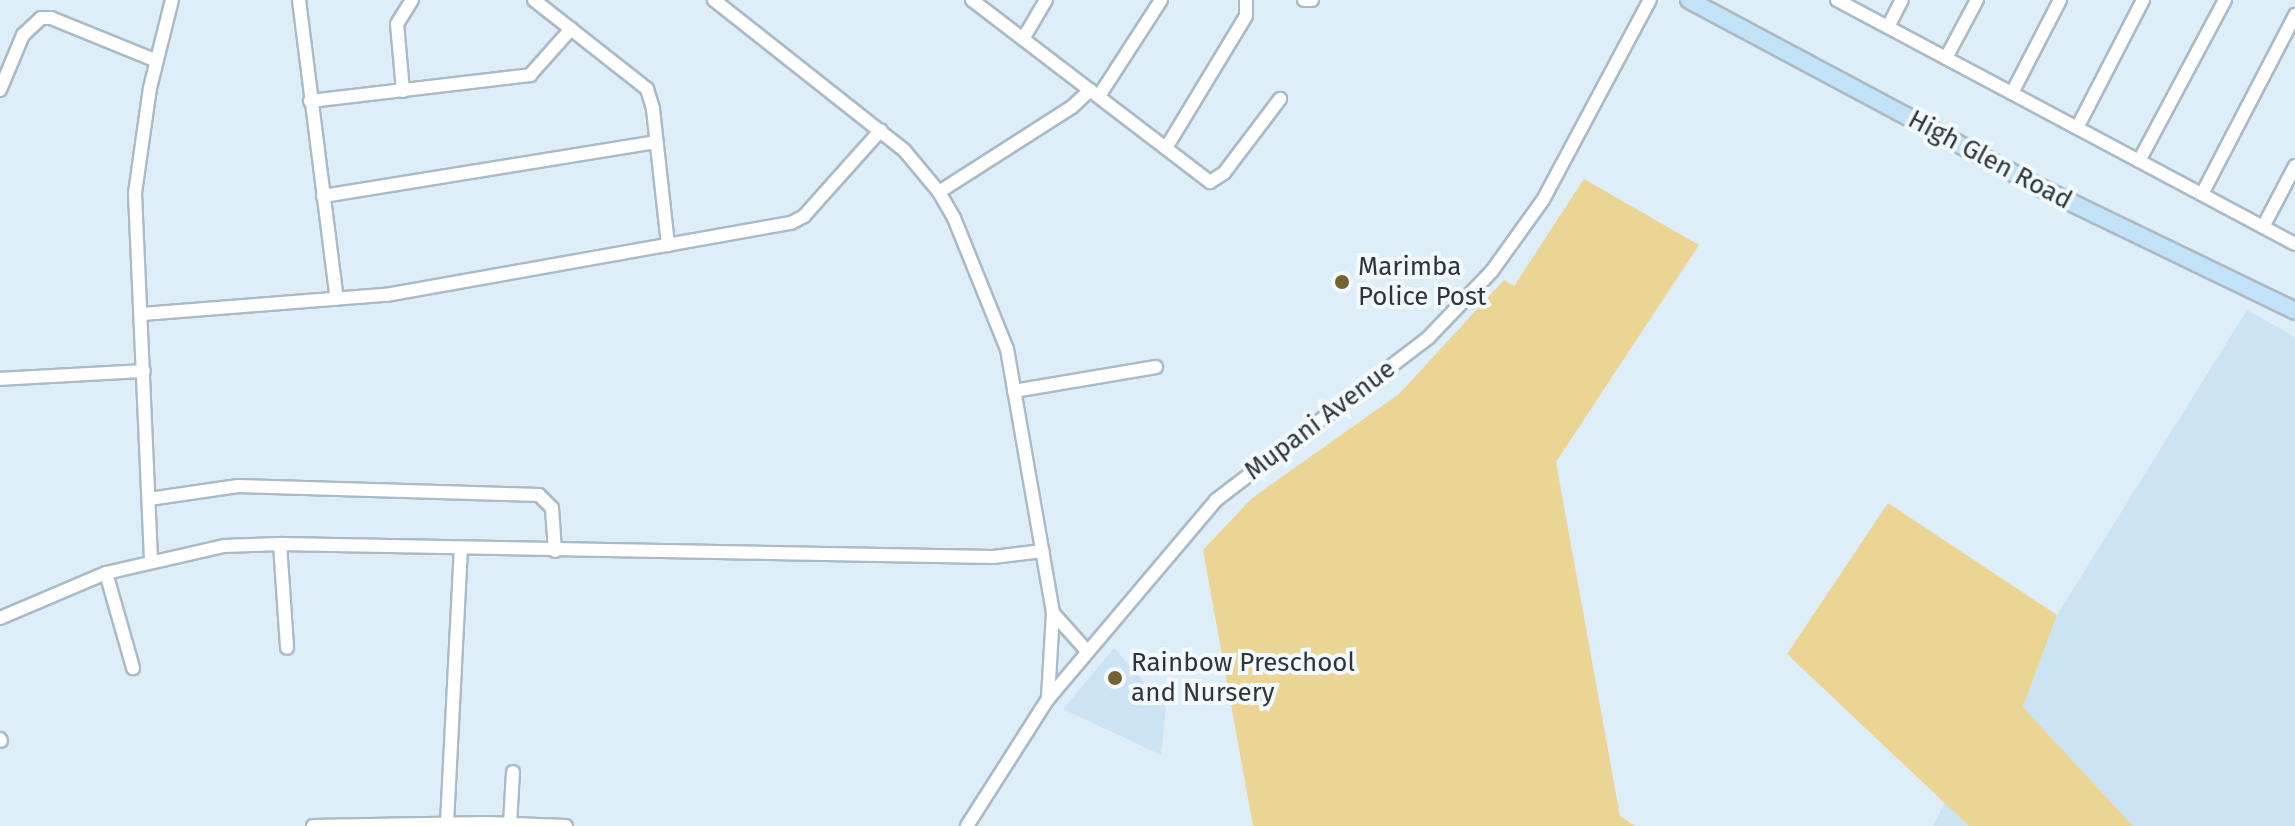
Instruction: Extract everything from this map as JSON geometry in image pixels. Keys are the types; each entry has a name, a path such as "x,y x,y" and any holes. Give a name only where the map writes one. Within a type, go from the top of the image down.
{"main road":[{"name":"High Glen Road","path":"1689,0 2039,187 2295,311"}],"street":[{"path":"151,560 135,193 157,61 172,0"},
{"path":"299,0 337,299"},
{"path":"403,91 397,24 412,0"},
{"path":"534,0 647,89 668,245"},
{"path":"714,0 904,150 939,192 954,218 1005,342 1053,613 1052,677 1048,699"},
{"path":"972,0 1210,182 1217,179 1280,99"},
{"path":"1023,39 1046,0"},
{"path":"939,192 1094,93 1161,0"},
{"path":"1166,148 1246,16 1246,0"},
{"path":"1304,0 1312,0"},
{"name":"Mupani Avenue","path":"967,826 1048,699 1216,500 1428,338 1492,271 1543,200 1650,0"},
{"path":"1837,0 2295,244"},
{"path":"1888,27 1902,0"},
{"path":"1946,58 1977,0"},
{"path":"2012,93 2060,0"},
{"path":"2077,128 2143,0"},
{"path":"2139,161 2225,0"},
{"path":"2202,194 2295,15"},
{"path":"0,90 23,35 41,18 51,18 157,61"},
{"path":"310,101 530,75 571,29"},
{"path":"142,314 386,295 798,220 881,130"},
{"path":"323,196 656,142"},
{"path":"2263,227 2295,166"},
{"path":"1014,391 1156,367"},
{"path":"0,379 144,371"},
{"path":"149,499 238,486 539,495 552,508 555,551"},
{"path":"0,618 106,573 151,560 224,546 280,544 993,557 1043,551"},
{"path":"280,544 287,648"},
{"path":"447,823 461,549"},
{"path":"106,573 133,668"},
{"path":"1053,613 1087,651"},
{"path":"510,824 513,772"},
{"path":"313,826 447,823 566,826"}],"shaded area":[{"path":"1584,179 1699,245 1556,462 1620,816 1635,826 1253,826 1203,550 1252,498 1399,394 1504,280 1514,286"},
{"path":"2247,310 2295,337 2295,826 2133,826 2023,707 2057,615"},
{"path":"1888,503 2057,615 2023,707 2133,826 1969,826 1787,654"},
{"name":"Rainbow Preschool and Nursery","path":"1114,648 1166,707 1161,755 1063,709"},
{"path":"1945,802 1969,826 1933,826"}],"place":[{"name":"Marimba Police Post","path":"1342,282"},
{"name":"Rainbow Preschool and Nursery","path":"1115,678"}]}
